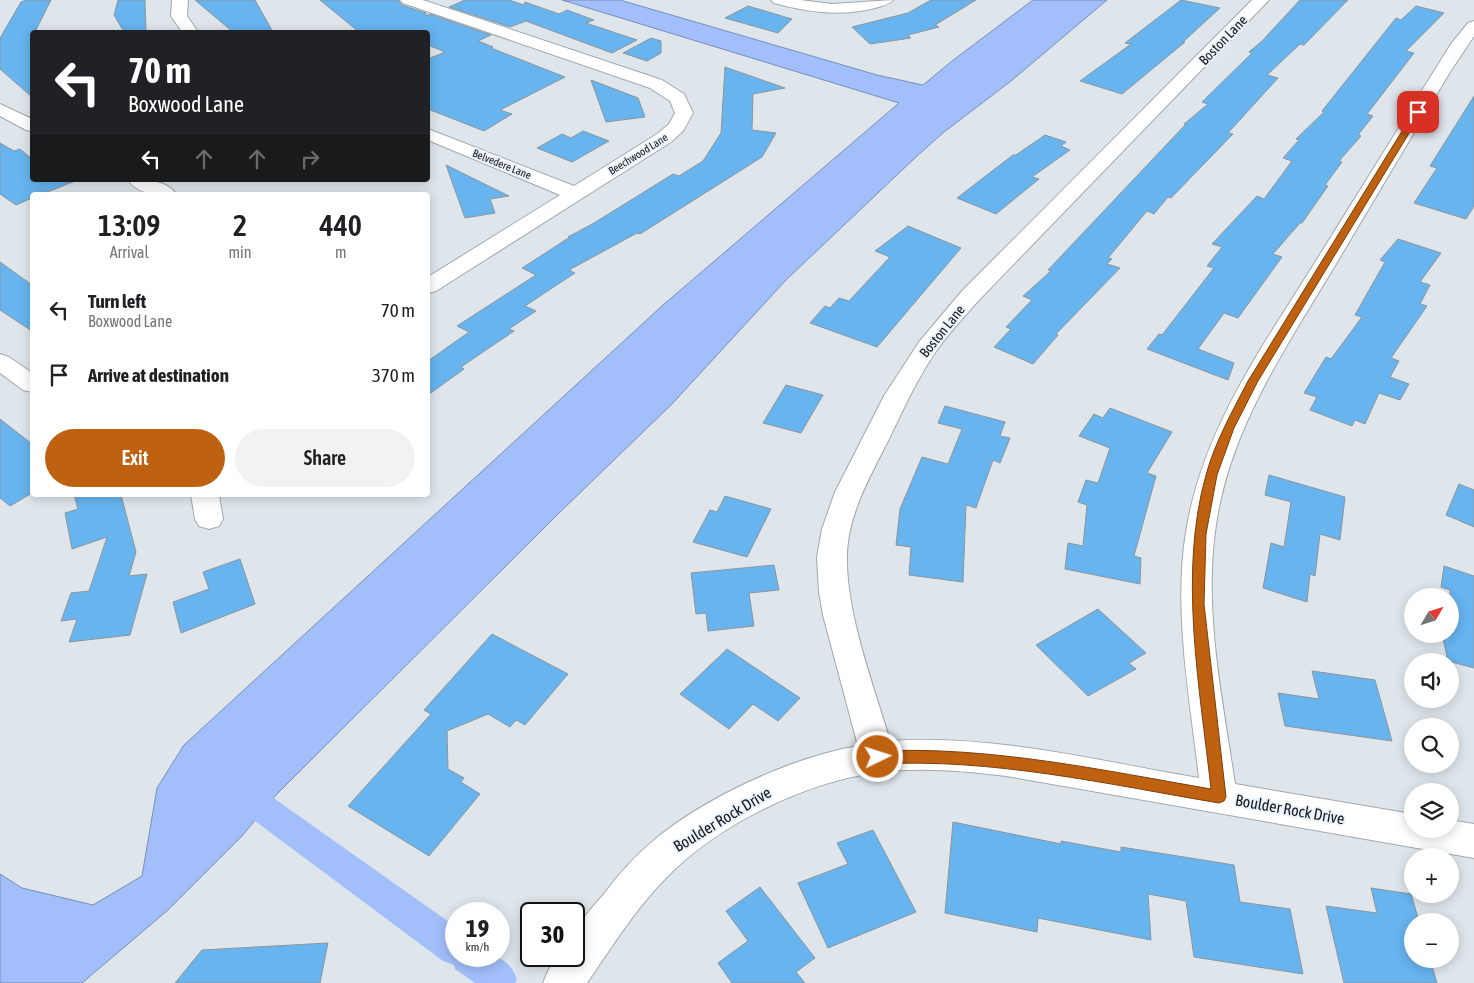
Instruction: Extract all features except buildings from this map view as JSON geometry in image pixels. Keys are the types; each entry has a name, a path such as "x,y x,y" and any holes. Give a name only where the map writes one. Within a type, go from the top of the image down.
{"street":[{"path":"180,0 179,16 189,30"},
{"name":"Beechwood Lane","path":"408,0 635,76 663,87 678,98 683,107 683,118 672,133 430,285"},
{"path":"779,0 805,6 833,8 862,6 885,0"},
{"name":"Boston Lane","path":"878,757 838,615 832,574 832,557 836,529 844,506 888,414 927,347 970,296 1261,0"},
{"path":"1219,797 1198,604 1200,534 1205,503 1219,452 1253,381 1459,44 1474,26"},
{"path":"0,109 30,125"},
{"name":"Belvedere Lane","path":"430,135 576,194"},
{"path":"142,182 162,192"},
{"path":"0,362 30,383"},
{"name":"Boulder Rock Drive","path":"563,983 641,878 669,851 715,820 769,790 828,768 878,757 919,755 983,759 1044,767 1474,841"}],"water":[{"path":"562,0 620,0 877,75 923,85 1033,0 1107,0 1011,81 944,132 786,280 672,404 556,516 276,795 242,836 168,910 82,983 0,983 0,874 22,888 93,905 142,876 157,788 184,745 663,305 899,103"}],"waterway":[{"path":"254,802 445,940"},
{"path":"483,967 499,979"}],"route":[{"path":"878,757 919,755 983,759 1044,767 1219,797 1198,604 1200,534 1211,475 1229,428 1253,381 1418,112"}]}
